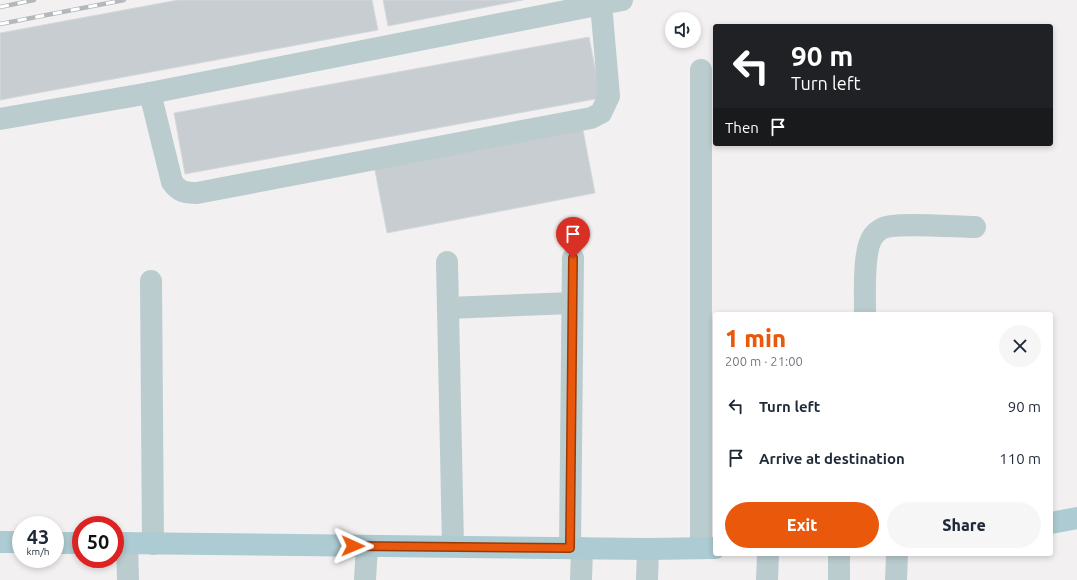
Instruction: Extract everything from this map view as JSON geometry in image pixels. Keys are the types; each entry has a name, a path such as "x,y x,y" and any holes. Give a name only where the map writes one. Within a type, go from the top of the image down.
{"main road":[{"path":"1053,523 1077,518"},
{"path":"0,542 12,542"},
{"path":"124,543 648,549 708,548"}],"street":[{"path":"0,119 150,93 622,0"},
{"path":"150,93 172,182 178,190 186,193 204,192 591,118 601,112 609,96 601,4"},
{"path":"701,70 708,548"},
{"path":"865,312 866,266 871,238 876,232 884,228 900,226 975,227"},
{"path":"573,258 572,303 576,548 581,580"},
{"path":"447,262 453,546"},
{"path":"151,281 153,544"},
{"path":"448,308 572,303"},
{"path":"366,580 367,546"},
{"path":"647,580 648,549"},
{"path":"767,580 768,556"},
{"path":"839,556 839,580"},
{"path":"896,580 897,556"},
{"path":"124,559 128,580"}],"building":[{"path":"178,0 372,0 378,30 0,100 0,33"},
{"path":"383,0 523,0 388,26"},
{"path":"589,37 601,98 185,174 174,113"},
{"path":"582,125 595,193 387,233 374,165"}],"railway":[{"path":"0,7 34,0"},
{"path":"0,24 124,0"}],"route":[{"path":"353,546 570,548 573,258"}]}
